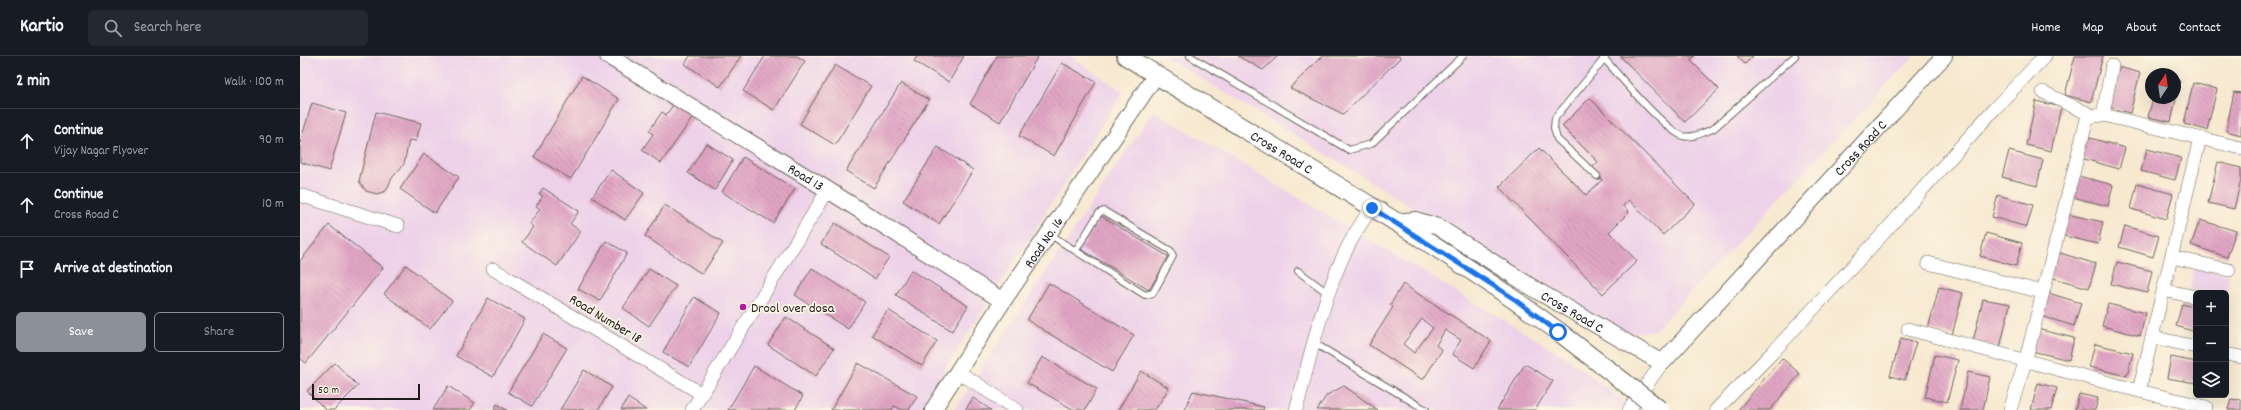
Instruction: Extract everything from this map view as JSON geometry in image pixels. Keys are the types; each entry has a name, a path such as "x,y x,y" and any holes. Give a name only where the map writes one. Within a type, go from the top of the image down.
{"main road":[{"name":"Cross Road C","path":"1126,56 1394,222"},
{"path":"1394,222 1516,300 1660,410"}],"street":[{"name":"Road 13","path":"608,56 828,190 1003,301"},
{"name":"Cross Road C","path":"1394,222 1416,220 1438,227 1536,290 1662,362 1944,56"},
{"path":"1716,410 1876,242 1995,108 2045,56"},
{"path":"2010,410 2026,359 2084,129 2087,120 2098,115 2112,66"},
{"name":"Road No. 16","path":"933,410 1003,301 1156,75"},
{"path":"2043,92 2098,115 2241,148"},
{"path":"2139,391 2200,138"},
{"path":"692,410 828,190"},
{"path":"300,195 398,226"},
{"path":"1296,410 1314,343 1340,264 1360,223 1372,208"},
{"path":"2172,257 2229,270"},
{"path":"1928,263 2042,292"},
{"name":"Road Number 18","path":"493,269 702,394"},
{"path":"2163,290 2193,296"},
{"path":"1908,329 2026,359 2139,391 2206,407"},
{"path":"2152,337 2193,346"},
{"path":"2229,355 2241,357"},
{"path":"1629,410 1662,362"},
{"path":"957,371 1017,410"}],"lane":[{"path":"1190,56 1349,150 1371,144 1463,56"},
{"path":"1597,176 1557,139 1554,128 1555,118 1603,57 1669,128 1684,136 1698,135 1713,129 1795,56"},
{"path":"1049,234 1145,295 1153,293 1172,262 1173,256 1171,251 1104,211 1099,213 1076,250"},
{"path":"1298,271 1329,294"},
{"path":"1314,343 1426,410"}],"shaded area":[{"path":"300,56 1071,56 1123,92 919,410 300,410"},
{"path":"1164,56 1914,56 1655,330 1624,335"},
{"path":"1153,111 1564,356 1626,403 1619,410 954,410"},
{"path":"2194,268 2230,275 2227,290 2190,291"}],"building":[{"path":"690,56 741,56 720,87 685,64"},
{"path":"765,56 797,56 805,61 774,110 743,91"},
{"path":"918,56 964,56 949,82 914,61"},
{"path":"997,56 1038,56 1000,122 970,104"},
{"path":"1238,56 1278,56 1263,70"},
{"path":"1322,56 1399,56 1400,58 1343,114 1290,88"},
{"path":"1620,56 1695,56 1690,60 1719,89 1685,122"},
{"path":"1737,56 1753,56 1745,64"},
{"path":"2075,56 2103,56 2091,102 2065,95"},
{"path":"1062,63 1096,82 1054,156 1019,136"},
{"path":"835,65 871,86 835,145 800,124"},
{"path":"2119,67 2140,73 2130,113 2108,107"},
{"path":"582,76 619,99 571,179 534,157"},
{"path":"901,83 929,100 874,188 846,171"},
{"path":"2193,83 2217,89 2207,130 2184,124"},
{"path":"2234,92 2241,93 2241,135 2226,131"},
{"path":"1590,98 1695,204 1663,235 1629,200 1623,206 1629,212 1609,232 1637,261 1603,294 1499,187 1539,148 1586,195 1602,180 1591,169 1598,162 1562,126"},
{"path":"676,101 695,114 661,163 642,150 653,134 649,131 662,112 666,115"},
{"path":"2036,101 2061,107 2051,151 2026,145"},
{"path":"312,103 346,113 329,171 300,162 300,143"},
{"path":"2151,104 2175,104 2171,122 2148,117"},
{"path":"376,112 421,123 416,141 409,140 404,164 392,178 386,191 377,194 366,191 359,181"},
{"path":"2087,137 2125,148 2119,169 2081,158"},
{"path":"706,143 733,160 715,190 688,173"},
{"path":"938,147 973,170 939,224 903,201"},
{"path":"2147,149 2181,158 2175,180 2141,171"},
{"path":"2009,151 2043,160 2037,186 2002,177"},
{"path":"424,154 459,177 435,213 400,189"},
{"path":"743,157 795,189 773,223 722,192"},
{"path":"2218,162 2241,168 2241,179 2234,209 2208,203"},
{"path":"611,170 644,193 625,220 592,197"},
{"path":"2078,176 2113,185 2108,206 2072,197"},
{"path":"2137,184 2173,194 2166,219 2131,209"},
{"path":"543,188 579,211 570,224 581,231 557,266 522,242 533,227 529,224 540,209 536,206 543,196 539,194"},
{"path":"1998,195 2033,205 2027,227 1992,217"},
{"path":"665,205 723,243 702,274 645,236"},
{"path":"2066,214 2103,222 2098,244 2060,235"},
{"path":"1101,216 1169,257 1149,290 1081,249"},
{"path":"2200,220 2236,231 2227,257 2191,245"},
{"path":"835,223 889,257 875,279 821,244"},
{"path":"329,225 383,268 306,363 300,358 300,261"},
{"path":"2125,226 2159,236 2153,257 2119,247"},
{"path":"1986,233 2022,243 2016,266 1980,256"},
{"path":"606,241 627,253 600,301 578,289"},
{"path":"2057,252 2096,264 2089,288 2050,277"},
{"path":"2117,262 2152,271 2147,293 2111,284"},
{"path":"406,265 452,301 430,329 384,294"},
{"path":"812,268 865,302 848,329 795,295"},
{"path":"649,269 676,286 649,326 623,308"},
{"path":"911,270 968,306 952,331 896,295"},
{"path":"1049,283 1134,335 1112,372 1027,320"},
{"path":"1403,284 1491,341 1474,368 1452,354 1461,340 1445,330 1436,345 1442,350 1423,380 1369,345 1393,307 1390,305","holes":["1422,319 1433,328 1414,353 1403,344"]},
{"path":"1939,287 1963,293 1952,335 1928,329"},
{"path":"2045,292 2081,303 2074,326 2038,315"},
{"path":"694,297 721,313 689,367 663,352"},
{"path":"488,298 525,319 493,377 456,356"},
{"path":"1983,299 2010,304 2000,348 1973,342"},
{"path":"2108,304 2146,313 2140,336 2102,326"},
{"path":"2182,304 2193,307 2193,331 2176,326"},
{"path":"888,310 937,341 922,366 872,335"},
{"path":"786,317 834,348 816,376 768,345"},
{"path":"2037,329 2074,338 2069,360 2032,351"},
{"path":"543,334 567,348 532,406 508,392"},
{"path":"1901,338 1916,342 1905,380 1890,376"},
{"path":"2095,344 2133,353 2127,376 2089,367"},
{"path":"1935,355 1958,360 1947,402 1925,397"},
{"path":"1042,357 1097,389 1085,410 1074,410 1027,383"},
{"path":"2171,357 2193,361 2193,382 2167,378"},
{"path":"1782,358 1800,374 1770,410 1738,410"},
{"path":"335,363 358,386 334,410 326,410 307,391"},
{"path":"858,363 917,396 909,410 902,410 894,406 892,410 831,410"},
{"path":"1525,364 1553,381 1535,410 1497,410"},
{"path":"754,366 803,396 795,410 728,410"},
{"path":"584,370 612,387 598,410 560,410"},
{"path":"1141,371 1169,388 1155,410 1118,410"},
{"path":"1968,372 1990,377 1983,410 1960,410"},
{"path":"2038,383 2057,388 2051,410 2031,410"},
{"path":"448,386 475,403 470,410 433,410"},
{"path":"1344,386 1378,410 1317,410 1327,395"},
{"path":"1193,391 1264,407 1263,410 1184,410"},
{"path":"2079,394 2098,398 2095,410 2075,410"},
{"path":"628,398 646,410 621,410"},
{"path":"973,398 991,410 965,410"},
{"path":"2231,399 2241,400 2241,410 2228,410"},
{"path":"497,404 507,410 494,410"}],"place":[{"name":"Drool over dosa","path":"743,307"}],"route":[{"path":"1372,208 1516,300 1558,332"}]}
